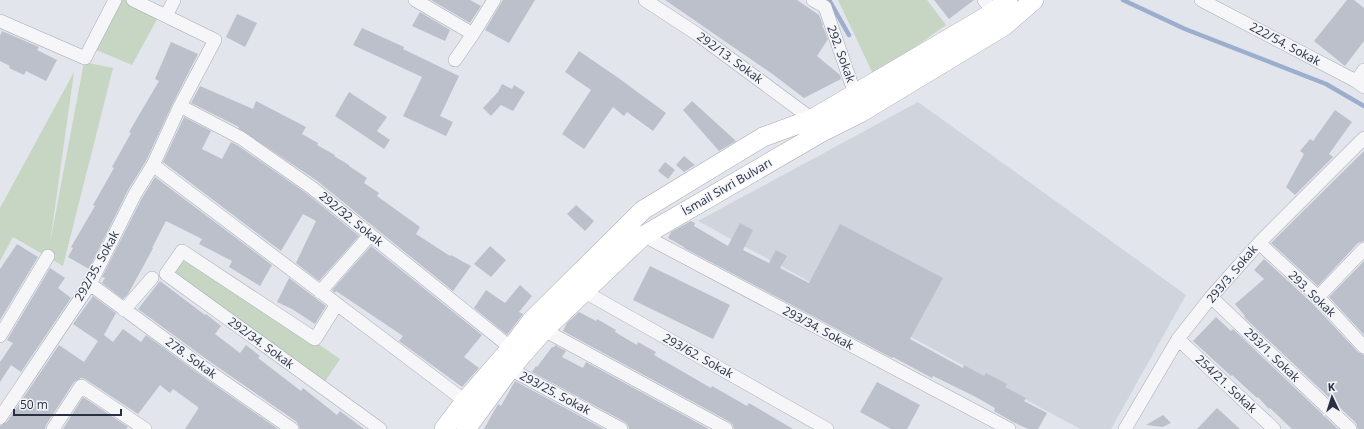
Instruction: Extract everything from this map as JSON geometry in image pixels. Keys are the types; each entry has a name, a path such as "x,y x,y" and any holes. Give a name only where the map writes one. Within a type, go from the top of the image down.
{"main road":[{"name":"İsmail Sivri Bulvarı","path":"469,428 510,369 544,330 628,225 643,210 763,137 812,119 856,95 997,10 1034,0"},
{"name":"İsmail Sivri Bulvarı","path":"444,429 465,401 511,348 532,320 643,236 822,132 860,114 997,10"}],"street":[{"path":"0,21 85,58 115,0"},
{"path":"133,0 166,16 174,0"},
{"path":"416,0 473,34"},
{"path":"455,60 494,0"},
{"name":"292/13. Sokak","path":"645,0 697,34 812,119"},
{"name":"292. Sokak","path":"813,0 825,7 856,95 860,114"},
{"name":"222/54. Sokak","path":"1201,0 1360,84 1364,70"},
{"name":"292/35. Sokak","path":"0,418 90,284 135,194 153,165 180,106 214,40 166,16"},
{"name":"292/32. Sokak","path":"180,106 241,138 311,187 511,348"},
{"name":"293/3. Sokak","path":"1125,429 1178,339 1258,243 1364,138"},
{"path":"153,165 465,401"},
{"name":"293/34. Sokak","path":"628,225 643,236 1009,429"},
{"path":"320,292 370,235"},
{"name":"293. Sokak","path":"1258,243 1318,297 1364,347"},
{"path":"1318,297 1364,249"},
{"name":"292/34. Sokak","path":"337,304 315,339 182,250 166,274 380,429"},
{"path":"0,336 48,256"},
{"path":"124,310 152,278"},
{"name":"278. Sokak","path":"90,284 204,368 292,429"},
{"name":"293/62. Sokak","path":"577,287 827,429"},
{"name":"293/1. Sokak","path":"1212,298 1350,429"},
{"path":"544,330 726,429"},
{"name":"254/21. Sokak","path":"1178,339 1274,429"},
{"name":"293/25. Sokak","path":"510,369 620,429"},
{"path":"53,429 81,386 145,429"}],"shaded area":[{"path":"918,102 1186,295 1111,429 1080,429 698,221"}],"green space":[{"path":"118,0 134,0 161,12 132,65 94,49"},
{"path":"838,0 927,0 946,25 874,76"},
{"path":"84,62 113,68 63,266 13,237 0,261 0,208 74,72 50,243"},
{"path":"182,251 340,359 324,383 166,274"}],"building":[{"path":"431,0 470,0 481,6 470,23"},
{"path":"503,0 535,0 509,43 485,30"},
{"path":"665,0 797,0 819,15 828,39 817,56 840,75 841,79 804,98 771,73"},
{"path":"934,0 974,0 949,19"},
{"path":"1347,0 1354,0 1364,8 1364,41 1345,66 1314,41"},
{"path":"420,12 450,30 445,41 412,26"},
{"path":"237,14 257,23 245,47 226,37"},
{"path":"362,28 404,47 403,49 459,76 440,116 453,122 446,136 403,116 422,77 353,45"},
{"path":"2,31 39,47 37,50 57,60 46,81 26,71 24,75 9,68 10,66 0,61 0,36"},
{"path":"171,42 198,54 146,161 128,190 89,269 68,257 73,248 71,247 95,206 93,205 114,168 112,167 131,133 129,132 159,81 155,79"},
{"path":"579,51 666,113 653,131 627,112 624,116 613,107 584,149 562,134 591,90 565,72"},
{"path":"502,84 512,89 514,85 525,92 513,111 501,105 491,116 483,108 498,92"},
{"path":"200,86 253,109 256,101 306,127 302,134 318,143 317,145 335,155 334,156 367,178 364,183 379,193 377,196 420,227 416,234 450,256 451,255 471,266 453,291 316,180 238,128 239,127 191,103"},
{"path":"349,92 387,117 377,131 390,140 384,149 335,116"},
{"path":"692,101 736,141 719,151 683,110"},
{"path":"1335,110 1352,122 1329,154 1333,157 1295,195 1286,187 1304,154 1300,151 1310,139 1313,141"},
{"path":"184,117 211,131 202,149 222,159 231,142 237,145 306,193 359,236 319,281 296,263 316,221 303,214 281,251 163,162"},
{"path":"1364,151 1364,241 1358,243 1318,286 1271,243"},
{"path":"684,156 695,165 684,172 676,165"},
{"path":"665,162 675,170 668,179 658,171"},
{"path":"155,177 272,265 260,286 229,267 232,261 199,244 202,239 166,221 144,265 128,294 123,299 102,283 105,278 102,277 142,198"},
{"path":"576,205 594,221 585,231 567,214"},
{"path":"691,221 695,223 694,226 728,246 740,223 753,230 743,250 769,263 776,250 787,256 780,268 809,283 840,224 943,278 910,339 963,368 964,365 984,376 986,373 1007,384 1005,387 1026,398 1024,401 1047,413 1038,429 1028,429 1013,422 994,411 995,408 974,396 933,376 932,378 893,357 892,358 684,248 668,238 671,232"},
{"path":"17,244 38,257 0,320 0,269"},
{"path":"371,246 482,335 464,357 479,368 462,387 399,341 403,336 336,291 335,293 332,290"},
{"path":"490,246 506,260 491,277 474,264"},
{"path":"1264,259 1312,303 1358,352 1364,355 1364,429 1358,429 1356,423 1244,317 1245,316 1235,304 1264,279 1254,270"},
{"path":"1364,261 1364,335 1329,297"},
{"path":"650,266 730,305 713,339 633,300"},
{"path":"50,268 65,278 58,288 71,298 21,372 11,365 0,382 0,362 13,343 7,340"},
{"path":"289,278 326,306 315,324 292,309 277,302"},
{"path":"160,281 221,326 215,334 240,353 246,345 260,356 258,358 301,391 303,388 337,415 340,411 364,429 300,429 297,422 209,361 138,309"},
{"path":"520,285 532,296 519,312 523,314 507,335 474,308 486,290 505,303"},
{"path":"93,296 116,313 104,335 113,342 123,329 141,342 146,335 278,429 185,429 198,407 173,389 170,393 160,385 138,414 85,379 81,378 74,382 46,425 45,429 0,429 0,426 7,422 59,345 84,362 98,341 73,324"},
{"path":"579,312 596,321 597,319 637,345 638,342 656,352 654,355 711,388 712,386 747,406 749,403 793,429 734,429 730,422 563,331 567,323"},
{"path":"1216,317 1231,331 1233,329 1338,429 1292,429 1258,397 1257,398 1232,375 1231,376 1193,341"},
{"path":"555,345 566,351 562,357 583,368 586,362 709,429 629,429 625,422 532,372"},
{"path":"515,381 604,429 484,429 498,404 501,406"},
{"path":"877,382 920,405 907,429 891,429 860,412"},
{"path":"83,397 128,427 126,429 63,429"},
{"path":"1217,408 1240,429 1197,429"},
{"path":"1163,415 1171,423 1163,427 1146,425"}],"waterway":[{"path":"829,0 849,35"},
{"path":"1123,0 1185,29 1326,84 1364,106"}]}
